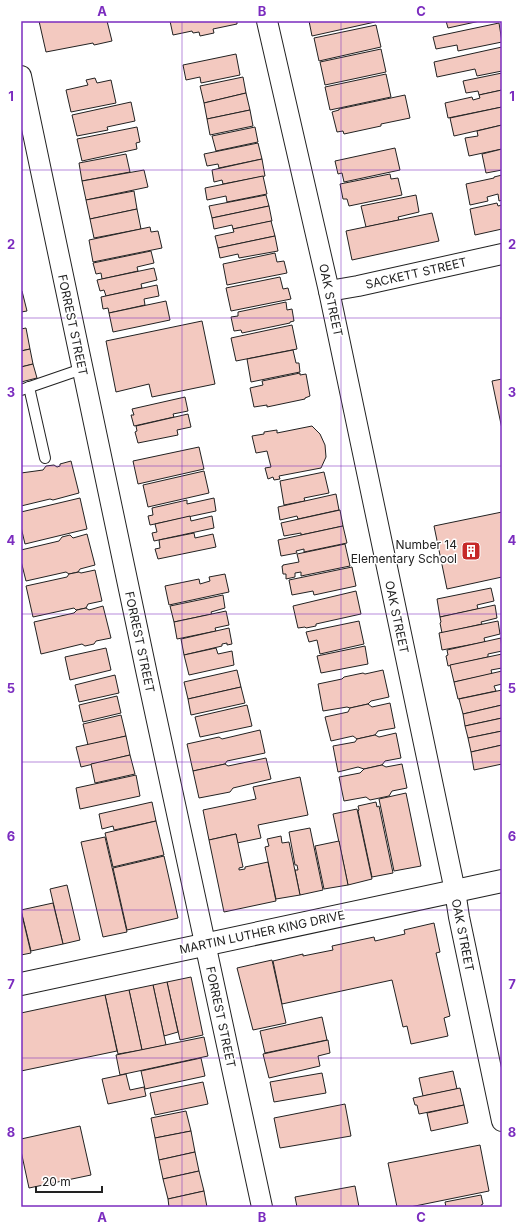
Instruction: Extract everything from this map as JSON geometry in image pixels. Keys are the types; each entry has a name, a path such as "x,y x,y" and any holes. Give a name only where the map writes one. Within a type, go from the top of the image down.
{"street":[{"name":"OAK STREET","path":"268,21 329,290 502,1121"},
{"name":"FORREST STREET","path":"21,76 82,369 262,1207"},
{"name":"SACKETT STREET","path":"329,290 358,286 502,254"},
{"name":"MARTIN LUTHER KING DRIVE","path":"21,984 502,881"}],"lane":[{"path":"45,458 25,389 82,369"}],"building":[{"path":"39,21 107,21 112,41 46,52"},
{"path":"170,21 237,21 237,24 213,29 214,33 200,36 199,32 193,33 192,31 173,35"},
{"path":"309,21 375,21 375,22 312,36"},
{"path":"446,21 480,21 448,28"},
{"path":"499,23 502,42 458,51 457,45 436,49 433,37"},
{"path":"376,25 381,47 319,61 314,38"},
{"path":"502,47 502,71 477,76 475,69 437,77 434,62"},
{"path":"381,49 386,72 325,85 320,62"},
{"path":"236,54 240,75 201,83 200,77 186,80 183,65"},
{"path":"502,73 502,90 479,95 478,91 466,93 463,81"},
{"path":"386,74 391,97 330,110 325,87"},
{"path":"243,77 246,93 204,103 200,86"},
{"path":"95,78 97,83 111,80 116,103 71,112 66,90 88,85 86,80"},
{"path":"502,90 502,107 448,118 445,103 472,97 473,100 480,98 479,95"},
{"path":"246,93 250,110 207,119 204,103"},
{"path":"405,95 410,118 344,134 343,131 337,132 332,112 339,109"},
{"path":"131,102 135,121 107,127 108,130 77,136 72,115"},
{"path":"502,107 502,125 454,136 450,118"},
{"path":"250,110 253,126 210,135 207,119"},
{"path":"502,125 502,149 469,156 465,138 478,136 477,131"},
{"path":"137,127 140,142 136,143 137,149 82,161 77,139"},
{"path":"255,127 258,142 216,151 212,136"},
{"path":"258,143 262,159 219,168 218,164 207,166 204,154"},
{"path":"395,148 400,170 344,182 342,173 338,174 335,161"},
{"path":"502,149 502,170 486,173 482,154"},
{"path":"126,154 130,172 82,181 79,163"},
{"path":"262,159 265,176 223,184 222,180 214,182 212,170"},
{"path":"144,170 148,187 86,200 82,181"},
{"path":"390,174 391,179 398,178 402,195 349,206 347,199 343,199 340,184"},
{"path":"502,175 502,200 499,201 498,194 487,197 488,201 470,205 466,184"},
{"path":"263,176 267,194 227,202 226,196 207,200 205,188"},
{"path":"134,191 137,209 90,219 86,200"},
{"path":"266,195 269,206 212,218 209,206"},
{"path":"416,195 419,212 398,217 399,220 366,227 361,206"},
{"path":"497,203 498,206 502,205 502,229 475,235 470,209"},
{"path":"269,206 272,221 233,229 232,225 214,229 212,218"},
{"path":"137,209 141,229 94,238 90,219"},
{"path":"432,213 439,241 352,260 346,231"},
{"path":"271,221 275,236 218,248 215,236 234,232 233,229"},
{"path":"150,227 151,232 158,231 162,248 93,262 89,240"},
{"path":"275,236 278,251 239,258 238,254 220,258 218,248"},
{"path":"151,251 154,263 137,267 138,271 102,279 101,273 96,274 93,263"},
{"path":"275,253 277,262 284,261 287,273 227,285 223,264"},
{"path":"154,268 157,280 141,284 142,288 106,296 104,290 100,291 97,280"},
{"path":"280,277 283,289 288,288 291,299 231,311 226,288"},
{"path":"157,285 159,296 144,299 145,305 109,313 108,308 103,309 101,297"},
{"path":"21,291 27,311 21,312"},
{"path":"166,301 170,320 113,332 109,313"},
{"path":"286,302 287,310 292,309 294,321 242,333 241,330 234,331 231,317 238,316 238,312"},
{"path":"202,321 215,384 152,397 149,384 116,392 106,341"},
{"path":"292,325 297,349 236,361 231,338"},
{"path":"26,328 30,349 21,351 21,329"},
{"path":"30,349 33,364 21,367 21,351"},
{"path":"293,350 296,363 299,363 300,372 251,382 247,359"},
{"path":"33,364 37,378 21,382 21,367"},
{"path":"300,373 300,375 306,374 310,396 305,399 267,407 267,405 254,407 250,388 263,385 262,381"},
{"path":"502,379 502,429 492,381"},
{"path":"185,397 188,411 173,414 174,417 134,426 131,415 134,415 132,409"},
{"path":"188,414 191,427 177,430 178,435 138,443 135,432 137,431 136,426"},
{"path":"312,426 320,434 325,445 326,457 321,468 279,476 280,479 274,480 273,477 268,479 265,468 271,467 267,451 256,453 252,436 264,434 264,432 277,430 277,433"},
{"path":"199,447 204,469 138,484 133,461"},
{"path":"71,461 79,493 21,506 21,473 43,470 46,466 54,465 57,467 60,466 60,464"},
{"path":"204,471 209,493 148,507 143,485"},
{"path":"324,472 329,493 304,498 305,501 284,505 280,481"},
{"path":"336,494 339,510 298,519 297,516 280,520 278,507"},
{"path":"80,498 87,529 25,544 21,527 21,512"},
{"path":"214,498 216,511 150,525 148,516 153,515 152,508 187,500 187,504"},
{"path":"340,510 343,526 301,535 301,533 284,536 281,523"},
{"name":"Number 14 Elementary School","path":"502,512 502,577 447,589 434,526"},
{"path":"190,516 191,521 212,516 214,528 154,541 152,533 157,532 155,524"},
{"path":"343,526 347,543 304,552 304,549 296,551 297,553 281,556 278,540"},
{"path":"194,533 195,538 213,534 216,547 158,559 155,549 160,548 159,540"},
{"path":"87,534 95,565 80,569 78,572 69,574 66,572 26,581 21,561 21,550 59,541 62,537 70,535 73,538"},
{"path":"345,544 350,566 301,576 301,572 295,573 295,577 286,579 286,574 283,574 283,565 299,562 297,554"},
{"path":"352,567 356,586 314,595 313,591 292,595 289,580"},
{"path":"95,570 102,601 88,604 86,608 76,610 74,608 33,617 26,586 67,577 69,574"},
{"path":"225,574 229,592 169,605 165,586 199,579 200,584 210,581 209,577"},
{"path":"491,588 494,601 477,605 478,609 440,617 437,599"},
{"path":"356,591 361,614 316,624 316,626 298,628 293,606"},
{"path":"223,595 225,608 211,612 212,614 174,622 170,606"},
{"path":"495,605 497,618 481,622 482,624 442,633 440,617"},
{"path":"103,606 111,638 96,641 94,644 85,646 82,644 41,654 34,622 74,613 77,610 86,608 89,610"},
{"path":"226,611 229,625 215,628 216,631 177,639 174,622"},
{"path":"359,621 364,644 320,654 317,640 309,642 306,632"},
{"path":"498,621 500,634 484,638 485,642 442,650 439,633"},
{"path":"229,628 232,644 222,644 222,646 184,655 181,639"},
{"path":"501,638 502,651 488,654 488,657 448,666 446,656 448,655 447,650"},
{"path":"365,646 368,664 321,673 317,656"},
{"path":"106,648 111,670 70,680 65,657"},
{"path":"216,648 218,654 232,651 234,665 189,675 184,655"},
{"path":"502,654 502,668 491,670 492,674 454,682 450,665"},
{"path":"237,670 241,687 188,699 184,682"},
{"path":"383,670 389,697 350,708 347,707 323,711 318,684 342,679 344,677"},
{"path":"502,671 502,684 494,686 496,691 458,699 454,682"},
{"path":"115,675 119,693 79,702 75,685"},
{"path":"241,687 245,703 191,715 188,699"},
{"path":"502,690 502,705 463,714 459,699"},
{"path":"117,696 121,713 83,722 79,705"},
{"path":"390,703 395,728 378,731 375,735 357,739 353,736 331,741 325,717 348,712 350,708 368,704 372,707"},
{"path":"247,705 252,726 200,737 195,717"},
{"path":"502,705 502,718 465,726 463,714"},
{"path":"121,715 126,736 88,745 83,724"},
{"path":"502,718 502,731 468,738 465,726"},
{"path":"260,730 265,753 227,761 225,764 193,771 187,744 219,737 222,739"},
{"path":"502,731 502,745 471,752 468,738"},
{"path":"396,733 401,758 385,761 382,765 364,769 358,767 338,772 333,746 355,742 357,739 375,735 379,737"},
{"path":"126,736 130,755 81,767 76,747"},
{"path":"502,745 502,764 474,770 471,752"},
{"path":"130,755 135,774 95,783 91,764"},
{"path":"266,758 271,779 233,788 230,792 199,798 193,771 225,764 228,766"},
{"path":"402,764 407,788 392,791 389,796 370,800 366,797 344,801 339,777 360,773 364,769 382,765 386,767"},
{"path":"136,775 140,796 80,809 76,788"},
{"path":"300,777 308,815 258,825 261,838 237,843 236,834 209,840 203,810 256,799 253,787"},
{"path":"406,793 421,866 394,871 379,799"},
{"path":"152,802 156,821 114,830 113,826 102,829 99,814"},
{"path":"376,802 377,807 379,806 393,873 372,877 358,806"},
{"path":"357,809 372,879 348,885 333,814"},
{"path":"156,821 164,855 113,867 105,833"},
{"path":"310,828 323,890 300,895 295,870 298,870 297,865 295,865 289,832"},
{"path":"236,834 243,867 239,868 239,870 245,869 245,867 268,862 276,901 224,912 209,840"},
{"path":"281,836 282,843 289,842 300,895 276,899 265,847 269,846 267,839"},
{"path":"105,837 127,932 103,937 81,842"},
{"path":"339,841 348,885 324,889 315,846"},
{"path":"164,856 178,918 127,930 113,868"},
{"path":"67,885 80,940 63,944 50,889"},
{"path":"53,903 63,944 31,951 21,910"},
{"path":"21,911 31,953 21,955"},
{"path":"434,923 440,952 436,953 450,1016 444,1018 448,1036 411,1044 407,1026 403,1027 392,980 282,1004 273,961 303,954 303,956 333,950 332,946 374,937 375,941 405,934 404,930"},
{"path":"272,960 286,1023 253,1030 237,968"},
{"path":"191,977 203,1035 180,1040 167,982"},
{"path":"167,982 178,1032 164,1036 153,985"},
{"path":"153,985 166,1045 142,1050 129,990"},
{"path":"129,990 142,1050 118,1054 105,995"},
{"path":"105,995 117,1051 21,1071 21,1013"},
{"path":"322,1017 327,1040 265,1053 260,1031"},
{"path":"204,1037 208,1056 120,1075 116,1055"},
{"path":"328,1040 330,1053 318,1056 320,1066 269,1078 263,1054"},
{"path":"201,1058 205,1076 145,1089 141,1071"},
{"path":"453,1071 457,1089 423,1096 419,1078"},
{"path":"322,1073 326,1093 274,1102 270,1082"},
{"path":"126,1074 130,1090 144,1087 146,1096 108,1104 102,1079"},
{"path":"203,1082 208,1104 155,1115 150,1093"},
{"path":"460,1088 464,1105 419,1114 417,1105 415,1105 413,1098"},
{"path":"345,1104 351,1136 280,1148 274,1118"},
{"path":"464,1105 468,1123 431,1131 427,1113"},
{"path":"186,1111 191,1131 155,1138 151,1118"},
{"path":"80,1126 91,1175 29,1188 21,1151 21,1139"},
{"path":"191,1131 195,1152 159,1160 155,1138"},
{"path":"480,1145 489,1191 410,1207 397,1207 388,1163"},
{"path":"195,1152 199,1171 163,1179 159,1160"},
{"path":"199,1171 204,1191 168,1199 163,1179"},
{"path":"355,1186 359,1207 297,1207 295,1197"},
{"path":"204,1191 207,1207 169,1207 168,1199"},
{"path":"481,1195 483,1204 481,1207 446,1207 445,1202"}],"place":[{"name":"Number 14 Elementary School","path":"471,551"}]}
